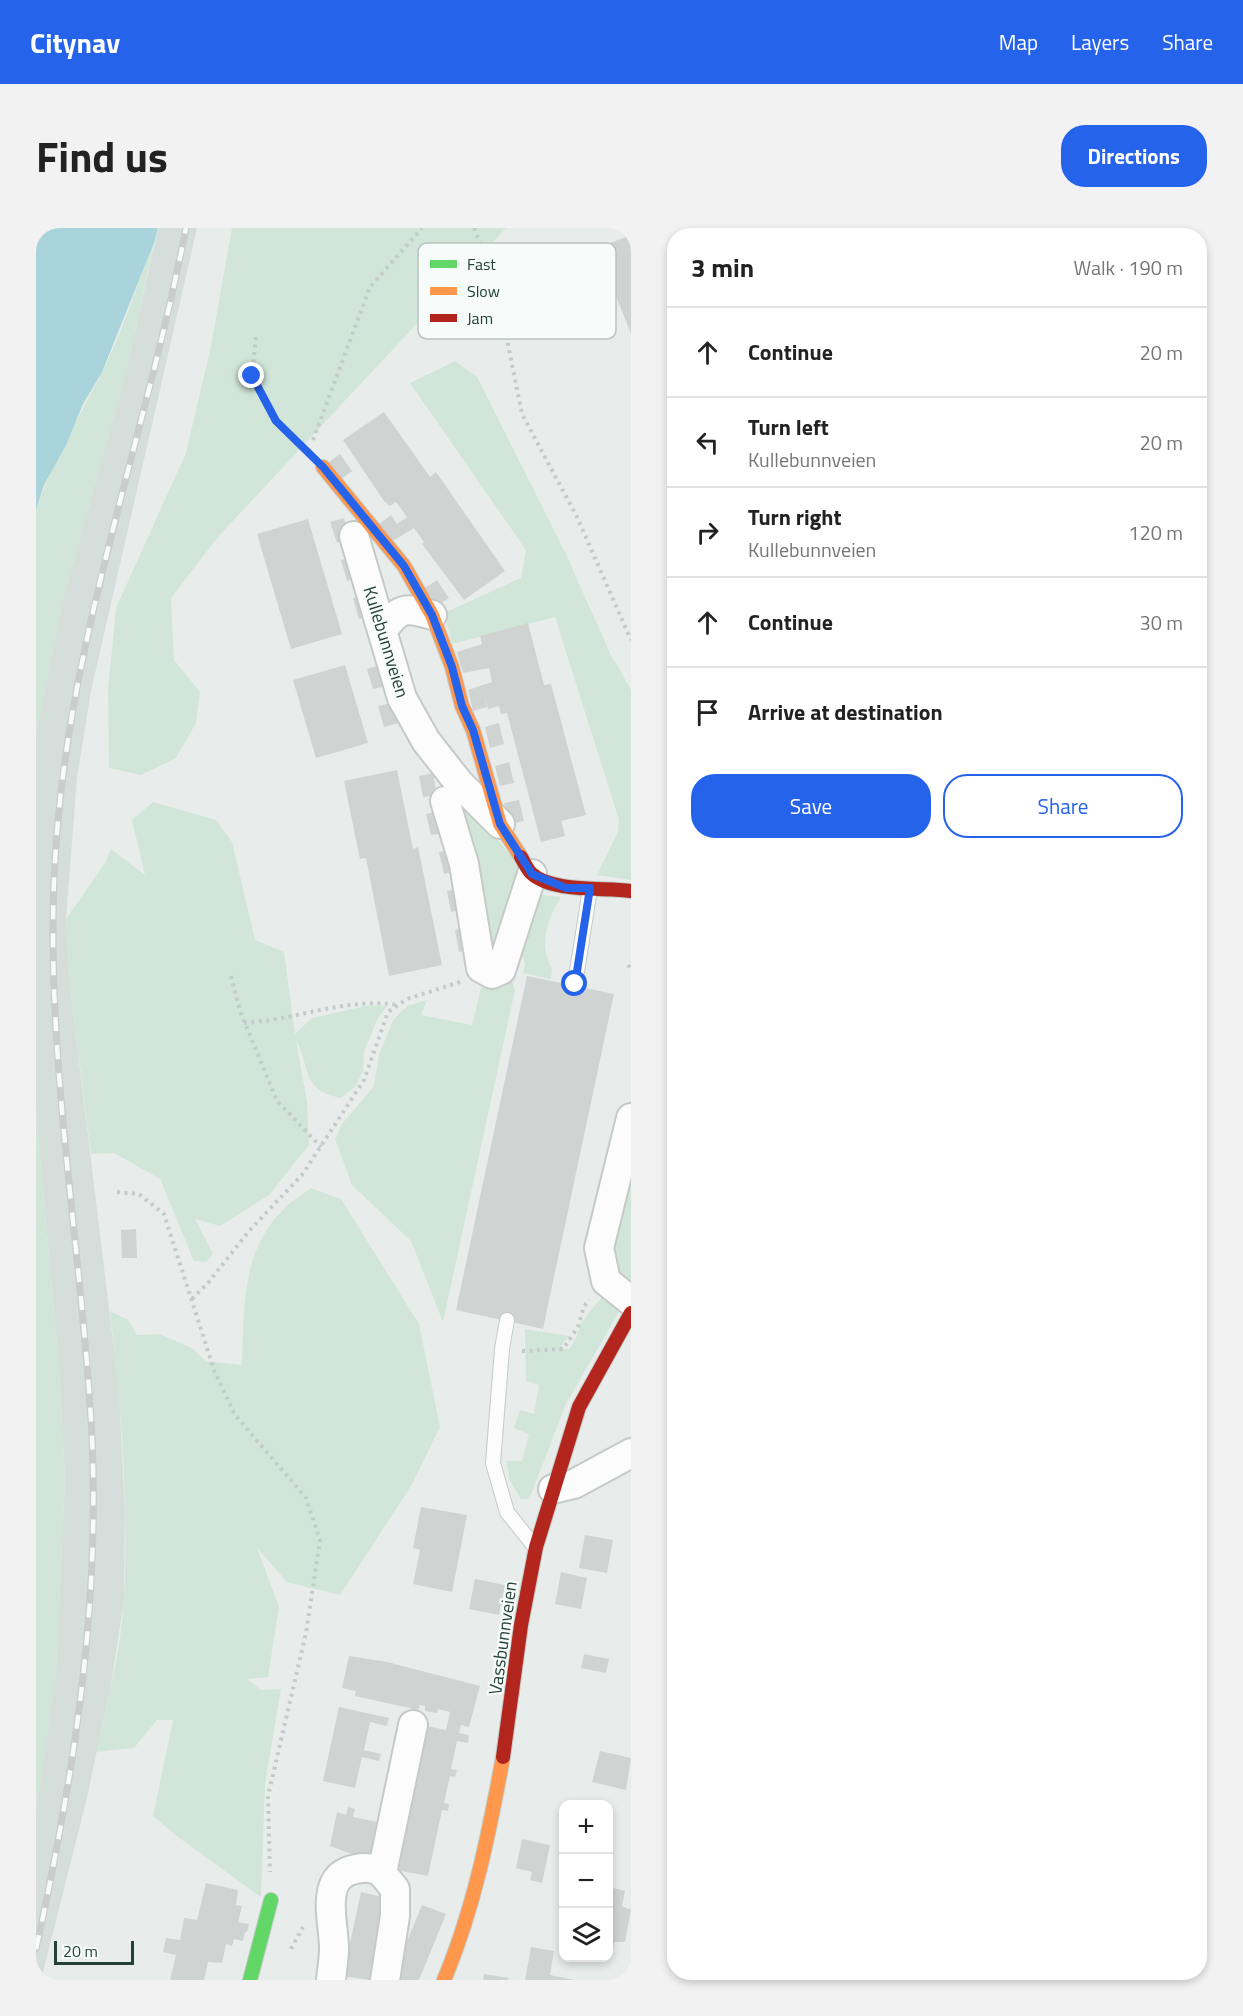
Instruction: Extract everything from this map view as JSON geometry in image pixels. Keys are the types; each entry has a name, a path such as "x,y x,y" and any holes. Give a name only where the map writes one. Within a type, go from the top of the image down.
{"street":[{"name":"Kullebunnveien","path":"323,467 404,566 432,615 452,667 462,706 473,730 500,824"},
{"name":"Kullebunnveien","path":"354,536 402,698 426,741 459,783 500,824 532,874"},
{"path":"383,630 396,613 411,609 432,615"},
{"path":"445,801 464,864 481,968 492,974 501,970 507,956 532,874 566,888 631,891"},
{"path":"631,1118 599,1248 606,1281 631,1301"},
{"name":"Vassbunnveien","path":"444,1980 456,1952 486,1847 507,1736 521,1625 536,1547 579,1407 631,1313"},
{"path":"553,1489 574,1484 631,1453"},
{"path":"382,1874 413,1725"},
{"path":"331,1980 334,1950 329,1906 334,1882 347,1870 364,1867 376,1869 395,1889 395,1916 385,1980"},
{"path":"250,1980 271,1900"}],"lane":[{"path":"575,984 590,888"},
{"path":"507,1320 502,1348 493,1463 507,1512 536,1547"}],"path":[{"path":"308,452 370,287 422,228"},
{"path":"474,228 480,243"},
{"path":"256,337 252,376 276,421 323,467"},
{"path":"507,339 522,414 577,517 631,640"},
{"path":"192,1299 249,1231 302,1175 364,1080 388,1012 407,999 492,974"},
{"path":"231,976 244,1023 277,1101 321,1147"},
{"path":"244,1023 272,1021 372,1001 399,1005"},
{"path":"117,1192 139,1194 164,1214 214,1370 235,1415 306,1498 320,1540 306,1632 268,1796 271,1900"},
{"path":"525,1351 563,1349 578,1327 584,1306 606,1281"},
{"path":"287,1953 307,1921 329,1906"}],"shaded area":[{"path":"158,228 197,228 91,691 77,778 66,919 71,995 119,1391 125,1513 124,1601 111,1685 86,1802 41,1980 36,1980 36,1811 56,1671 65,1478 59,1367 36,1111 36,732 62,602 127,368"}],"green space":[{"path":"232,228 506,228 492,243 418,243 418,322 217,538 171,598 174,660 200,692 196,723 176,758 141,775 109,768 108,690 116,608 186,453 211,346"},
{"path":"154,243 127,368 62,602 36,732 36,510 58,457 110,356"},
{"path":"455,361 477,377 565,552 610,653 631,690 631,880 597,875 618,832 619,820 555,617 452,644 444,613 521,578 526,550 410,383"},
{"path":"458,792 522,869 493,961"},
{"path":"153,802 216,820 232,842 255,940 284,952 295,1034 312,1018 366,1006 387,1006 378,1018 364,1051 363,1071 356,1086 341,1098 319,1090 313,1084 296,1040 307,1102 309,1145 269,1195 220,1226 195,1219 213,1254 206,1262 194,1261 160,1179 114,1153 91,1154 71,995 66,919 105,863 111,849 145,875 132,820"},
{"path":"533,894 561,897 546,932 546,950 552,968 551,979 523,973 525,964 521,951"},
{"path":"512,981 515,990 443,1322 411,1241 352,1185 335,1139 342,1124 374,1086 379,1054 394,1019 407,1006 427,1000 421,1015 472,1025 481,988 499,982"},
{"path":"36,1111 59,1367 65,1478 56,1671 36,1811"},
{"path":"631,1141 631,1282 618,1280 609,1255"},
{"path":"311,1188 341,1199 419,1324 440,1427 411,1486 340,1595 287,1582 257,1548 279,1607 268,1677 247,1679 261,1690 281,1689 265,1784 261,1897 178,1837 153,1816 173,1720 157,1720 134,1748 97,1752 120,1637 124,1599 123,1455 110,1311 128,1320 137,1335 159,1334 192,1348 206,1361 242,1365 247,1283 259,1244 282,1211"},
{"path":"602,1296 620,1310 566,1404 532,1492 528,1499 521,1499 510,1481 506,1461 522,1461 529,1434 514,1428 520,1410 534,1414 539,1385 526,1381 525,1329 569,1336 562,1345 563,1349 569,1349 584,1319"}],"water":[{"path":"36,228 158,228 102,372 83,404 66,445 44,485 36,510"}],"building":[{"path":"631,235 631,334 616,296 616,243 610,243"},
{"path":"384,412 430,477 436,472 505,571 464,600 422,544 424,542 414,528 391,542 379,524 391,515 397,524 407,517 396,502 390,506 384,501 343,440"},
{"path":"340,454 352,471 340,480 328,463"},
{"path":"344,518 350,539 337,543 330,522"},
{"path":"308,519 342,634 291,649 257,534"},
{"path":"355,556 361,577 347,581 341,560"},
{"path":"437,580 449,598 437,606 425,588"},
{"path":"367,594 373,616 359,619 353,598"},
{"path":"528,623 544,685 551,684 586,815 561,821 565,836 541,842 507,713 501,714 499,706 488,709 483,690 487,707 473,711 468,690 492,682 489,668 463,673 457,652 482,644 480,636"},
{"path":"345,665 368,743 316,758 293,680"},
{"path":"381,665 387,686 373,689 367,669"},
{"path":"392,703 398,723 384,727 378,706"},
{"path":"499,723 504,744 490,748 485,727"},
{"path":"509,762 514,783 500,786 495,766"},
{"path":"397,770 413,849 418,847 442,965 389,976 366,858 360,859 344,781"},
{"path":"433,773 437,795 423,797 419,776"},
{"path":"519,800 524,821 510,824 504,803"},
{"path":"441,811 445,833 431,835 426,814"},
{"path":"454,849 458,871 444,874 439,852"},
{"path":"462,888 466,909 451,912 447,891"},
{"path":"470,927 474,949 459,952 455,930"},
{"path":"527,976 614,994 543,1329 456,1310"},
{"path":"136,1229 137,1258 122,1258 121,1230"},
{"path":"421,1507 467,1515 452,1592 413,1584 420,1550 413,1548"},
{"path":"585,1535 613,1540 607,1573 579,1568"},
{"path":"561,1572 587,1578 581,1609 555,1604"},
{"path":"475,1579 505,1585 499,1615 469,1609"},
{"path":"584,1654 609,1659 606,1673 581,1668"},
{"path":"349,1656 387,1662 480,1686 469,1727 461,1725 459,1733 469,1735 468,1743 457,1741 451,1769 457,1770 455,1777 450,1776 444,1803 449,1804 448,1811 442,1810 428,1876 396,1870 427,1726 446,1730 450,1712 438,1709 437,1713 425,1711 425,1706 420,1705 418,1710 355,1696 356,1691 342,1688"},
{"path":"339,1707 389,1718 387,1726 370,1722 364,1750 381,1754 379,1761 362,1757 355,1788 323,1781"},
{"path":"600,1751 631,1758 626,1790 592,1782"},
{"path":"348,1807 355,1809 353,1817 382,1823 375,1852 371,1855 361,1852 360,1857 330,1846 337,1812 346,1815"},
{"path":"522,1839 550,1845 542,1883 530,1880 532,1872 516,1868"},
{"path":"206,1883 238,1890 236,1905 242,1906 238,1922 249,1924 247,1932 245,1932 243,1941 234,1939 232,1946 226,1944 222,1963 208,1962 204,1980 170,1980 176,1955 163,1952 166,1938 180,1940 184,1918 197,1920"},
{"path":"613,1888 625,1891 622,1906 631,1910 625,1942 614,1942 613,1948"},
{"path":"361,1892 386,1898 369,1980 343,1976"},
{"path":"422,1905 446,1914 419,1980 391,1980"},
{"path":"531,1947 554,1951 550,1975 575,1980 525,1980"},
{"path":"484,1974 509,1978 508,1980 483,1980"}],"railway":[{"path":"36,1949 72,1759 88,1631 92,1567 92,1437 59,1077 55,1005 53,933 55,861 62,780 91,621 150,386 186,228"}],"traffic: fast":[{"path":"250,1980 271,1900"}],"traffic: slow":[{"path":"323,467 404,566 432,615 452,667 462,706 473,730 500,824 521,857"},
{"path":"444,1980 472,1898 503,1757"}],"traffic: jam":[{"path":"521,857 531,873 552,884 631,891"},
{"path":"503,1757 521,1625 536,1547 579,1407 631,1313"}],"route":[{"path":"252,376 276,421 323,467 404,566 432,615 452,667 462,706 473,730 500,824 532,874 566,888 590,888 575,984"}]}
